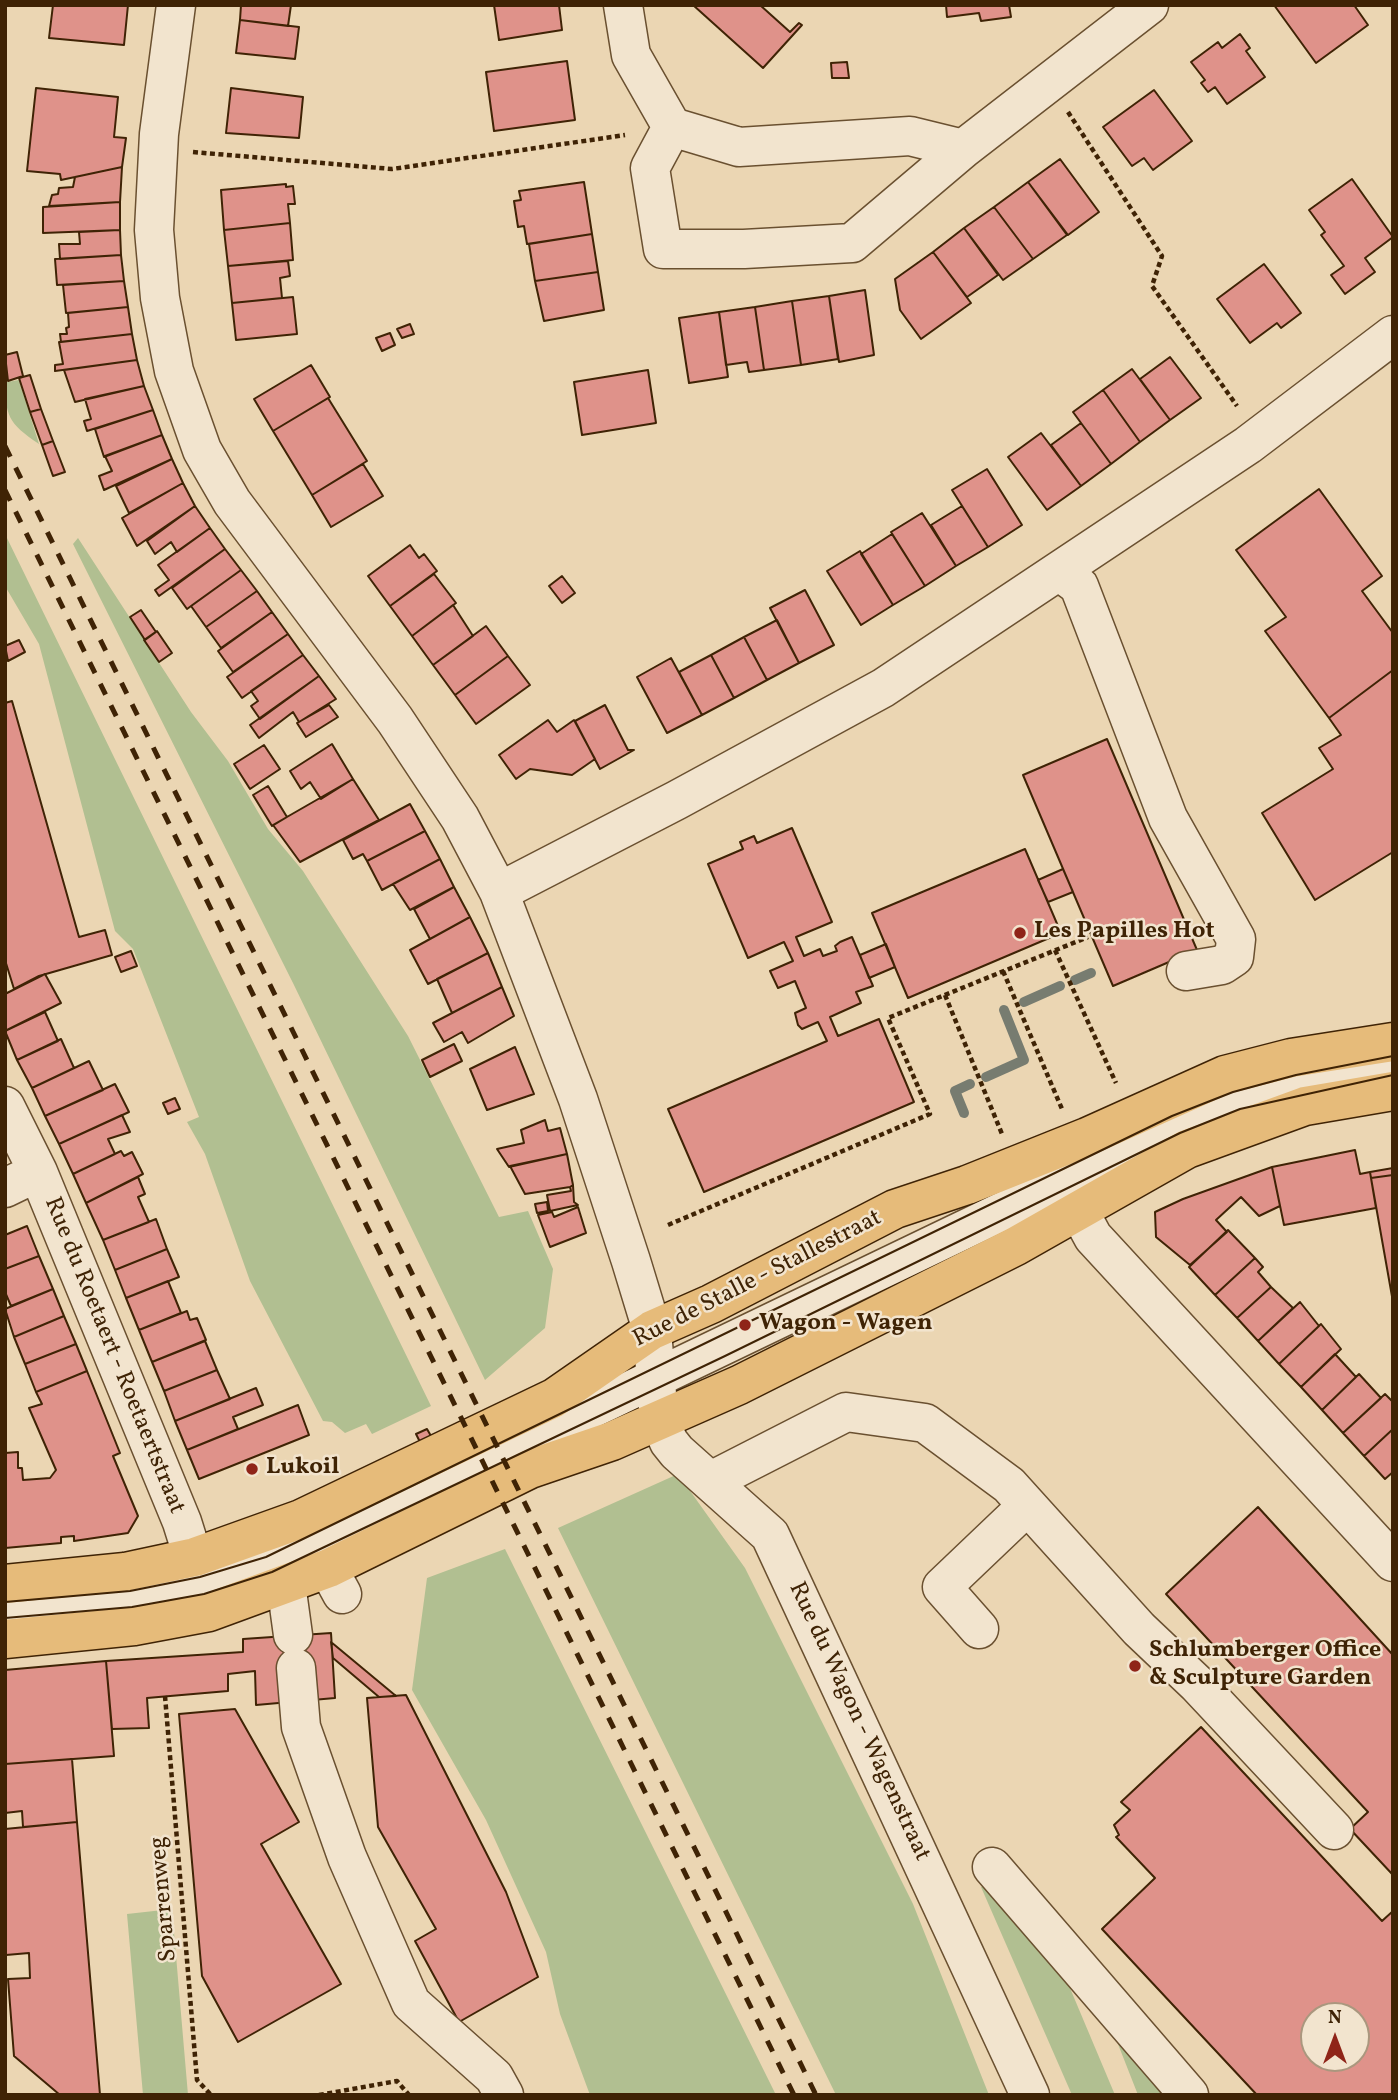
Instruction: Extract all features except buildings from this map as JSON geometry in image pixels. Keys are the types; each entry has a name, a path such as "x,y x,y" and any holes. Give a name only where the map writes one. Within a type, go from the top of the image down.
{"main road":[{"name":"Rue de Stalle - Stallestraat","path":"5,1584 125,1572 202,1585 286,1584 321,1556 652,1330 712,1304 895,1209 967,1185 1087,1137 1225,1075 1291,1058 1393,1042"},
{"name":"Rue de Stalle - Stallestraat","path":"5,1639 134,1626 202,1585 321,1556 530,1469 590,1450 751,1379 1016,1246 1079,1192 1247,1125 1305,1106 1393,1091"}],"street":[{"name":"Rue du Wagon - Wagenstraat","path":"176,5 159,134 154,230 160,298 174,371 202,450 232,502 402,731 460,818 499,892 578,1099 652,1330 659,1420 669,1442 770,1535 1030,2095"},
{"path":"624,5 631,55 672,127 739,146 910,136 963,149"},
{"path":"672,127 650,168 663,250 744,250 852,243 963,149 1150,5"},
{"path":"499,892 677,800 883,688 1248,445 1393,335"},
{"path":"1060,572 1079,586 1168,818 1236,939 1234,957 1222,965 1186,971"},
{"name":"Rue de Stalle - Stallestraat","path":"321,1556 656,1378 1079,1192 1176,1125 1236,1100 1393,1066"},
{"name":"Rue du Roetaert - Roetaertstraat","path":"5,1106 22,1180 202,1585"},
{"path":"1087,1137 1079,1192 1093,1237 1393,1562"},
{"path":"711,1481 846,1412 925,1423 1009,1485 1139,1629 1197,1684 1334,1830"},
{"path":"979,1629 942,1587 1027,1506"},
{"path":"286,1584 302,1727 347,1857 411,2003 494,2077 504,2095"},
{"name":"Rue de Stalle - Stallestraat","path":"5,1610 131,1599 202,1585"},
{"path":"992,1867 1189,2095"}],"path":[{"path":"1048,82 1161,256 1152,286 1237,406"},
{"path":"190,144 194,152 392,169 611,137"},
{"path":"668,1225 930,1114 888,1018 1088,937"},
{"path":"1055,950 1114,1080"},
{"path":"1003,971 1058,1099"},
{"path":"945,995 1000,1130"},
{"name":"Sparrenweg","path":"165,1696 197,2080 211,2095"},
{"path":"319,2095 397,2081 409,2095"}],"green space":[{"path":"5,378 7,382 19,380 39,444 10,417"},
{"path":"5,534 431,1406 372,1434 366,1424 345,1433 332,1422 323,1421 250,1281 205,1154 187,1122 199,1117 133,949 115,931 39,644 5,586"},
{"path":"78,538 191,712 228,761 268,829 303,871 408,1036 499,1217 528,1211 553,1269 545,1328 485,1380 293,983 73,544"},
{"path":"678,1474 745,1568 913,1904 989,2095 836,2095 558,1528"},
{"path":"505,1549 776,2095 590,2095 560,2014 546,1952 486,1820 412,1690 427,1578"},
{"path":"984,1886 1067,1981 1115,2095 1072,2095 981,1887"},
{"path":"172,1909 188,2095 143,2095 127,1914"},
{"path":"1116,2039 1171,2095 1138,2095"}],"waterway":[{"path":"1075,980 1091,973"},
{"path":"1024,1002 1060,986"},
{"path":"986,1077 1024,1060 1004,1010"},
{"path":"964,1113 955,1091 970,1084"}],"tram line":[{"path":"5,1602 130,1591 200,1577 266,1557 1172,1116 1233,1092 1296,1075 1393,1056"},
{"path":"5,1618 132,1607 204,1594 272,1572 725,1356 1180,1133 1240,1109 1393,1075"}],"railway":[{"path":"5,446 816,2095"},
{"path":"5,490 794,2095"}],"place":[{"name":"Les Papilles Hot","path":"1020,933"},
{"name":"Wagon - Wagen","path":"745,1325"},
{"name":"Lukoil","path":"252,1469"},
{"name":"Schlumberger Office & Sculpture Garden","path":"1135,1666"}]}
